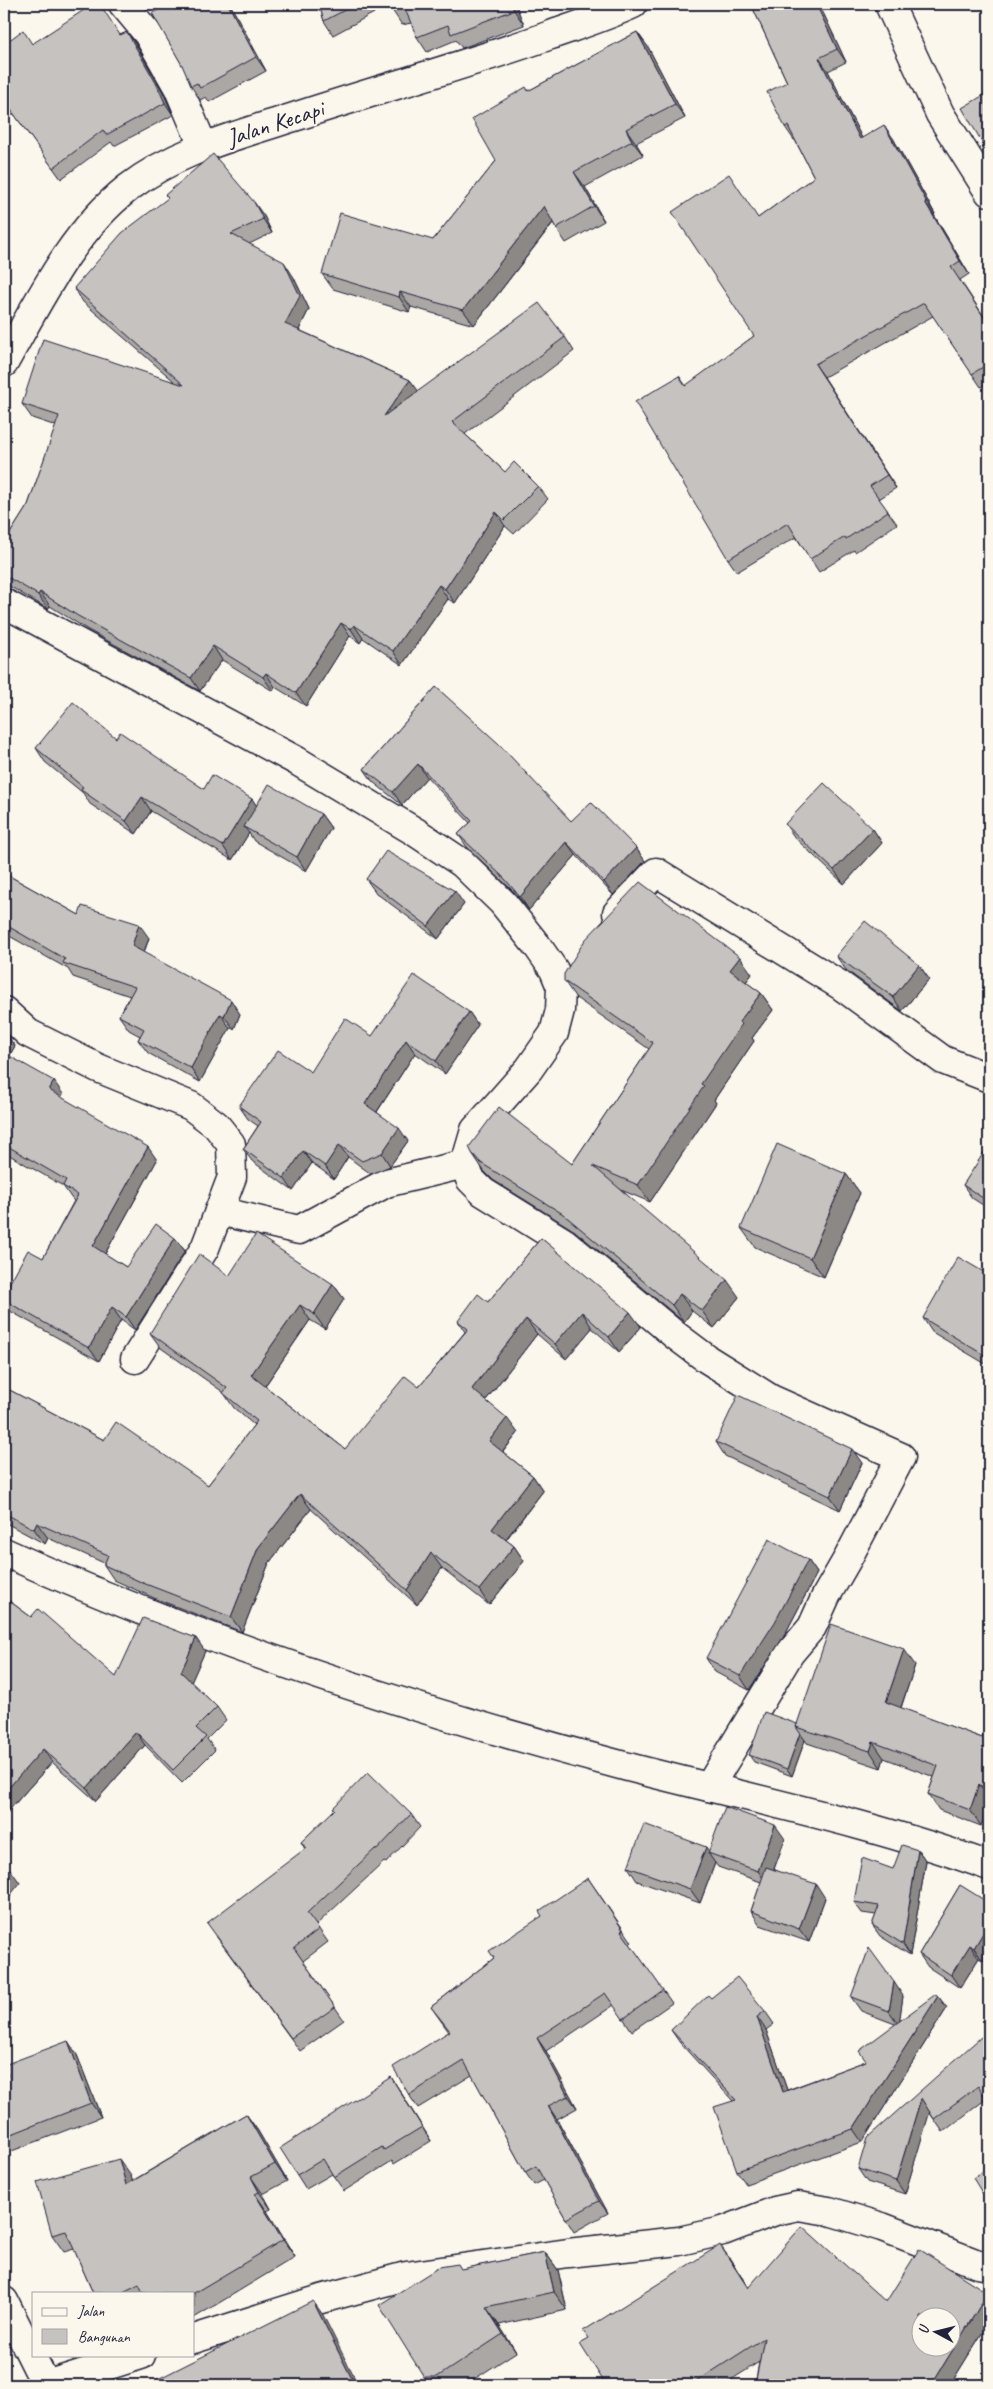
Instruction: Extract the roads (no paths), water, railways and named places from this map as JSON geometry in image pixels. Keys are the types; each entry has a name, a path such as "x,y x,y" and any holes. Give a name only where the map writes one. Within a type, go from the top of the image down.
{"street":[{"path":"123,4 148,34 178,87 202,146"},
{"name":"Jalan Kecapi","path":"4,363 81,234 128,188 168,163 202,146 498,54 633,4"},
{"path":"889,4 940,114 989,192"},
{"path":"4,603 297,761 414,831 462,864 503,903 554,970 561,987 560,1010 554,1033 528,1069 475,1130 465,1164 470,1179 483,1192 565,1243 675,1335 707,1359 771,1399 901,1457 826,1596 812,1627 790,1653 709,1787"},
{"path":"597,934 656,872 840,985 944,1060 989,1078"},
{"path":"561,987 575,964"},
{"path":"4,1010 28,1033 98,1068 191,1106 216,1125 231,1144 232,1177 204,1248 135,1359"},
{"path":"219,1211 299,1230 386,1183 465,1164"},
{"path":"4,1552 181,1626 395,1701 709,1787 815,1813 989,1866"},
{"path":"195,2339 321,2299 406,2276 568,2253 679,2240 723,2231 775,2212 798,2206 829,2211 856,2219 978,2264 989,2266"},
{"path":"4,2301 46,2385 138,2356"}]}
